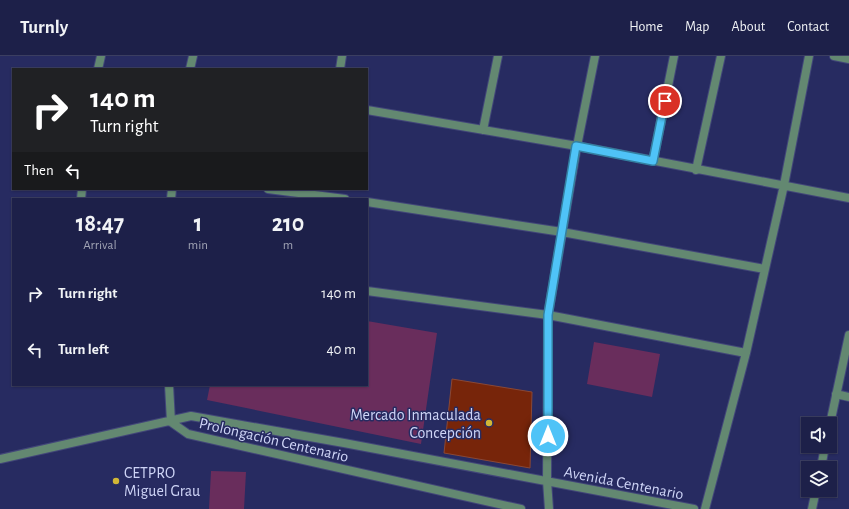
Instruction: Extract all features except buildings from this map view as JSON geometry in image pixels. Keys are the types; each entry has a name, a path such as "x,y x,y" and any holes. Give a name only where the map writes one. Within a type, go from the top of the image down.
{"street":[{"path":"98,68 100,56"},
{"path":"190,68 193,56"},
{"path":"340,68 342,56"},
{"path":"483,130 498,56"},
{"path":"549,509 547,481 548,315 576,146 595,56"},
{"path":"653,161 674,56"},
{"path":"696,170 720,56"},
{"path":"705,509 746,353 784,185 809,56"},
{"path":"834,56 849,59"},
{"path":"368,110 576,146 849,198"},
{"path":"276,190 337,198"},
{"path":"368,202 562,232 765,269"},
{"path":"368,291 548,315 746,353"},
{"path":"831,417 849,335"},
{"path":"0,459 171,422 169,386"},
{"path":"836,394 849,397"},
{"name":"Avenida Centenario","path":"171,422 191,416 344,443 694,509"},
{"name":"Prolongación Centenario","path":"171,422 188,434 521,509"},
{"path":"812,509 815,497"}],"shaded area":[{"path":"368,321 437,333 421,444 207,400 210,386 368,386"},
{"path":"594,342 660,354 652,397 587,384"},
{"path":"211,471 246,472 244,509 209,509"}],"place":[{"name":"Mercado Inmaculada Concepción","path":"489,423"},
{"name":"CETPRO Miguel Grau","path":"116,481"}],"route":[{"path":"548,436 548,315 576,146 653,161 665,101"}]}
